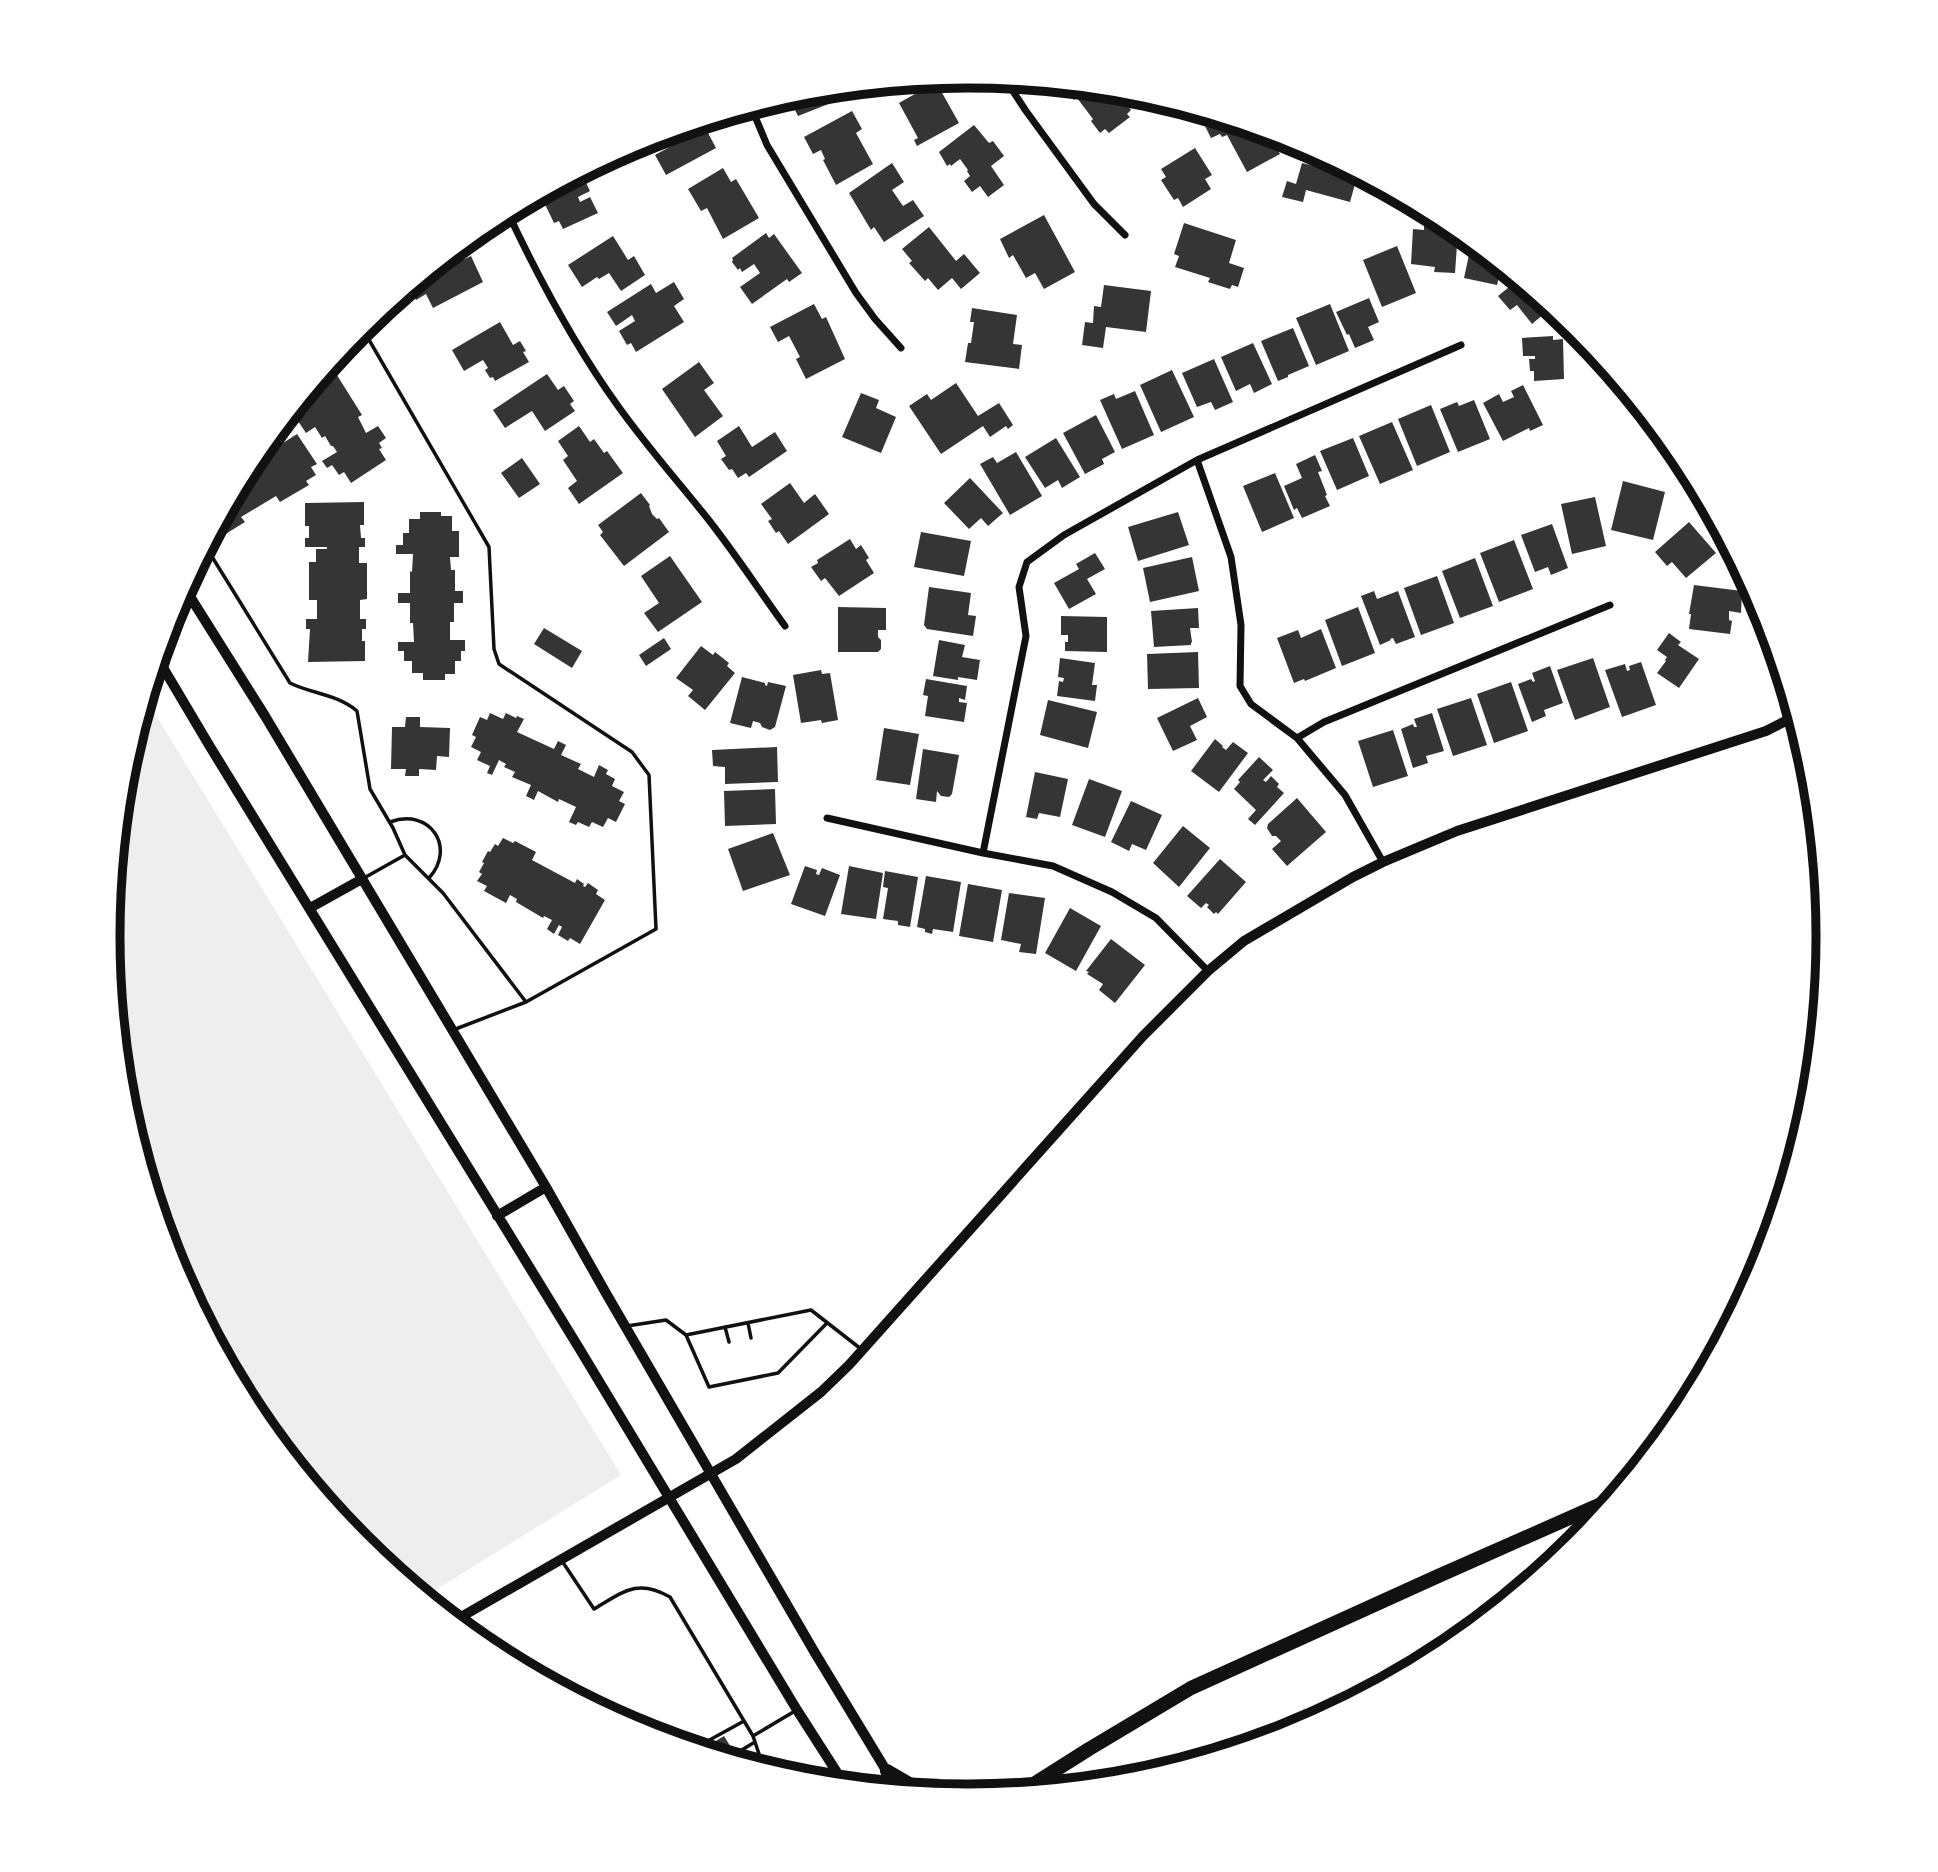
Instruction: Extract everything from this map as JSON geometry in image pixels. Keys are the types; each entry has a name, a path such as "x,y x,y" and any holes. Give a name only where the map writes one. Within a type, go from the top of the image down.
{"highway":[{"path":"1037,1782 1191,1688 1597,1506"},
{"path":"887,1771 906,1782"}],"main road":[{"path":"191,598 265,716 546,1187 893,1781"},
{"path":"164,669 838,1774"},
{"path":"310,908 362,879"},
{"path":"497,1216 546,1187"}],"street":[{"path":"1011,89 1094,204 1125,235"},
{"path":"754,115 767,145 856,293 901,348"},
{"path":"512,221 530,261 573,337 617,405 664,467 706,516 785,626"},
{"path":"983,853 1026,636 1019,587 1027,562 1064,535 1197,460 1461,345"},
{"path":"1197,460 1231,557 1241,625 1240,686 1251,704 1297,738 1345,795 1383,862"},
{"path":"1297,738 1324,722 1610,605"},
{"path":"462,1616 736,1459 821,1392 862,1350 1143,1036 1208,971 1244,941 1383,862 1457,831 1766,731 1790,719"},
{"path":"827,818 1053,866 1112,892 1156,918 1208,971"}],"lane":[{"path":"367,338 489,547 494,649 499,664 632,752 649,775 656,929 526,1002 451,1031"},
{"path":"211,555 289,683 303,690 332,696 357,711 370,789 390,822 405,855 443,894 526,1002"},
{"path":"390,822 416,819 431,828 437,836 441,854 439,863 429,878"},
{"path":"362,879 405,855"},
{"path":"686,1335 811,1310 862,1350"},
{"path":"625,1326 666,1320 686,1335 709,1387 759,1374 778,1373 827,1323"},
{"path":"748,1323 751,1338"},
{"path":"726,1327 729,1342"},
{"path":"561,1560 594,1609 621,1593 639,1587 658,1590 670,1597 753,1736 761,1759"},
{"path":"753,1736 797,1710"},
{"path":"706,1742 744,1721"},
{"path":"738,1752 755,1742"}],"shaded area":[{"path":"152,708 621,1475 432,1592 369,1536 331,1495 296,1453 234,1360 185,1261 166,1209 149,1156 128,1047 120,936 122,881 137,770"}],"building":[{"path":"924,89 940,89 959,123 917,146 914,140 918,138 899,103"},
{"path":"1070,94 1125,102 1131,110 1127,114 1130,117 1109,133 1105,129 1100,133 1077,98 1074,100"},
{"path":"830,100 831,103 798,116 793,106"},
{"path":"852,111 862,129 856,133 873,164 836,185 823,160 825,159 821,150 813,154 804,137"},
{"path":"1203,122 1275,145 1280,154 1247,172 1227,135 1222,137 1220,134 1211,138"},
{"path":"974,125 989,143 993,141 1004,156 991,166 1004,185 988,197 980,186 972,192 964,181 970,176 968,170 960,159 947,166 939,152"},
{"path":"711,128 707,131 716,148 666,175 655,155 677,143 676,140"},
{"path":"1195,148 1212,175 1205,179 1211,189 1183,207 1178,198 1174,200 1161,180 1166,177 1161,169"},
{"path":"892,163 904,182 892,190 903,206 913,200 924,216 884,242 874,227 871,230 849,193"},
{"path":"1302,163 1338,172 1356,181 1350,202 1306,190 1303,202 1282,197 1287,181 1296,184"},
{"path":"723,168 731,182 736,179 759,218 723,239 707,208 701,211 688,189"},
{"path":"585,180 590,191 578,197 580,202 590,197 598,213 563,229 559,221 554,223 544,202"},
{"path":"1044,215 1075,272 1044,289 1035,273 1026,278 1013,255 1009,258 1000,239"},
{"path":"1424,220 1457,242 1455,273 1434,272 1435,267 1411,264 1413,229 1424,230"},
{"path":"1184,223 1236,240 1229,263 1244,268 1238,287 1232,285 1230,289 1208,282 1210,278 1175,267 1179,256 1174,254"},
{"path":"929,227 956,261 964,254 980,273 961,289 952,278 938,290 928,278 925,281 909,263 912,261 902,249"},
{"path":"766,233 769,238 774,234 802,273 789,282 787,279 752,304 740,287 760,273 754,264 742,272 740,268 738,270 732,258"},
{"path":"613,236 628,260 634,256 645,275 621,291 609,273 582,287 568,265"},
{"path":"1397,246 1416,293 1382,307 1363,260"},
{"path":"1470,251 1500,274 1497,285 1464,278"},
{"path":"471,256 483,282 433,308 426,294 416,300 414,295 452,263"},
{"path":"674,282 684,299 674,306 684,322 636,352 631,343 627,345 619,331 635,321 632,315 616,326 607,312 651,284 656,293"},
{"path":"1104,285 1151,291 1146,332 1106,327 1103,348 1082,345 1085,322 1093,323 1094,306 1101,307"},
{"path":"1512,285 1545,313 1532,324 1517,305 1510,310 1498,296"},
{"path":"1369,298 1379,322 1368,327 1374,340 1355,348 1336,312"},
{"path":"814,304 822,319 826,317 845,359 806,379 796,359 800,357 789,336 778,342 770,327"},
{"path":"1330,304 1349,351 1316,365 1296,318"},
{"path":"972,308 1017,315 1013,344 1022,345 1019,369 965,362 974,322 970,322"},
{"path":"500,322 513,345 520,341 529,362 495,381 485,370 488,368 483,360 464,371 452,350"},
{"path":"1293,328 1309,366 1278,381 1261,341"},
{"path":"1553,336 1553,340 1563,339 1564,379 1534,381 1534,371 1530,371 1529,359 1535,359 1535,356 1523,356 1522,338"},
{"path":"1253,343 1272,384 1254,393 1250,384 1236,391 1221,357"},
{"path":"1214,359 1233,402 1215,410 1211,402 1197,407 1182,373"},
{"path":"699,362 714,383 704,390 723,416 695,437 662,389"},
{"path":"1172,370 1194,417 1161,432 1140,385"},
{"path":"335,372 362,415 358,417 366,433 378,426 386,438 379,443 382,448 379,449 386,460 351,483 344,472 339,475 332,465 327,468 322,461 337,452 315,427 306,433 296,419 307,412 305,408"},
{"path":"547,374 558,390 564,386 574,401 570,404 575,411 545,431 532,411 505,428 493,410"},
{"path":"956,383 978,416 999,403 1013,425 1008,429 1006,426 990,437 983,426 941,454 909,406 927,394 931,400"},
{"path":"1523,385 1543,425 1530,431 1529,428 1503,441 1483,403 1499,394 1503,402 1514,397 1511,391"},
{"path":"1135,391 1154,435 1122,449 1100,400 1114,394 1116,399"},
{"path":"861,393 879,400 876,408 896,417 881,453 842,437"},
{"path":"1474,400 1490,439 1458,452 1440,409 1457,402 1459,406"},
{"path":"1431,405 1450,452 1417,466 1398,419"},
{"path":"1096,415 1115,452 1102,459 1104,464 1085,474 1063,433"},
{"path":"1392,422 1413,470 1380,484 1359,436"},
{"path":"579,426 590,442 594,439 604,453 607,451 623,473 579,504 568,488 577,481 563,460 568,456 558,441"},
{"path":"739,426 752,447 775,432 787,451 749,477 746,473 738,478 721,459 726,456 717,441"},
{"path":"297,434 317,464 311,467 316,475 306,481 309,485 280,502 276,496 241,517 245,522 224,535 234,512 263,465 281,440 283,443"},
{"path":"1056,438 1080,477 1062,488 1058,480 1045,488 1025,457"},
{"path":"1353,438 1369,476 1337,490 1320,451"},
{"path":"1016,452 1042,496 1010,515 980,464 993,457 997,463"},
{"path":"1315,455 1322,471 1318,472 1330,506 1302,518 1297,508 1294,510 1284,486 1302,478 1296,464"},
{"path":"522,458 540,484 519,498 501,473"},
{"path":"1275,473 1294,518 1262,532 1243,486"},
{"path":"970,478 1003,513 988,526 981,518 969,529 944,503"},
{"path":"1623,481 1665,492 1653,540 1611,530"},
{"path":"790,483 804,503 815,494 829,514 788,544 779,531 776,533 768,521 772,519 761,504"},
{"path":"641,493 650,505 652,514 659,518 669,532 624,566 600,535 603,532 598,525"},
{"path":"1595,497 1606,546 1572,554 1561,504"},
{"path":"364,502 364,525 360,525 365,547 359,547 359,563 367,563 367,599 360,600 360,619 366,619 366,629 362,629 365,661 308,662 310,629 306,629 306,619 317,619 317,600 309,600 309,562 316,562 316,549 327,547 305,547 305,538 309,538 309,526 305,526 305,503"},
{"path":"420,512 441,512 441,516 452,516 452,531 459,531 459,557 450,557 451,570 455,570 455,591 463,591 463,603 454,603 450,640 465,640 465,651 461,651 461,661 455,661 455,674 445,674 445,680 423,680 423,673 412,673 412,661 404,661 404,651 398,651 398,642 414,642 410,603 398,603 398,593 410,593 413,554 396,554 396,545 403,545 403,533 409,533 409,519 420,519"},
{"path":"1178,512 1189,545 1138,561 1128,527"},
{"path":"1689,522 1716,553 1686,578 1672,562 1667,566 1655,552"},
{"path":"1552,524 1568,568 1551,575 1548,567 1535,572 1521,535"},
{"path":"921,532 971,541 964,576 914,567"},
{"path":"850,539 856,549 861,545 874,573 839,596 825,578 821,581 811,567 818,563 817,560"},
{"path":"1514,540 1533,589 1499,602 1480,553"},
{"path":"1095,553 1105,569 1087,579 1096,594 1069,609 1054,583 1079,569 1076,564"},
{"path":"670,556 702,602 658,632 644,613 659,603 641,576"},
{"path":"1192,557 1199,591 1150,602 1143,568"},
{"path":"1475,558 1493,606 1460,618 1442,571"},
{"path":"1437,576 1454,623 1421,635 1404,588"},
{"path":"1694,585 1742,591 1741,613 1729,611 1729,620 1732,621 1730,634 1689,629"},
{"path":"929,587 971,593 968,615 976,616 973,636 927,629 924,625"},
{"path":"1374,591 1377,599 1398,591 1415,637 1396,644 1393,638 1380,645 1361,596"},
{"path":"838,607 886,608 886,630 878,630 881,649 878,652 838,652"},
{"path":"1358,607 1375,653 1342,666 1325,620"},
{"path":"1198,608 1199,628 1190,628 1191,645 1154,647 1151,611"},
{"path":"1061,616 1107,617 1107,652 1065,651 1068,635 1061,635"},
{"path":"544,628 582,651 572,668 534,644"},
{"path":"1321,629 1336,668 1294,683 1277,638 1298,630 1301,638"},
{"path":"1669,633 1681,642 1678,645 1699,659 1679,688 1657,673 1667,657 1657,650"},
{"path":"664,638 671,649 646,666 639,655"},
{"path":"939,640 965,645 962,657 980,660 977,680 933,676"},
{"path":"701,646 713,655 715,652 729,663 727,666 735,673 705,710 688,696 693,690 676,678"},
{"path":"1198,652 1199,688 1148,689 1147,654"},
{"path":"1060,658 1095,663 1092,685 1097,685 1095,701 1057,696 1059,681 1063,682 1064,678 1058,677"},
{"path":"1593,658 1610,707 1575,720 1557,670"},
{"path":"1641,662 1656,705 1622,717 1605,670 1625,664 1627,671 1630,670 1629,666"},
{"path":"1550,666 1563,703 1544,710 1546,716 1532,722 1518,684 1531,679 1535,681 1532,673"},
{"path":"821,670 822,674 830,673 838,720 801,723 793,675"},
{"path":"742,677 765,683 767,686 768,682 786,686 775,727 770,730 753,721 751,728 730,723"},
{"path":"926,679 967,686 965,700 959,698 959,702 967,703 964,722 925,716 928,696 923,695"},
{"path":"1511,682 1528,731 1494,743 1477,694"},
{"path":"1198,698 1207,717 1190,726 1197,740 1173,751 1157,718"},
{"path":"1471,698 1487,745 1453,756 1437,709"},
{"path":"1048,700 1097,712 1088,748 1040,735"},
{"path":"490,713 503,719 506,713 524,719 517,732 554,749 558,741 566,745 561,755 581,764 578,769 594,777 599,765 608,770 606,774 615,779 612,786 624,792 619,801 625,804 616,822 608,818 603,827 592,822 589,827 578,822 576,825 569,822 576,807 559,799 558,802 538,791 534,800 526,796 531,785 512,777 515,772 504,767 506,764 499,760 492,775 487,773 490,766 477,760 481,752 471,747 476,737 472,735 480,717 487,720"},
{"path":"1432,713 1444,751 1426,756 1428,763 1413,768 1401,729 1413,724 1417,727 1414,719"},
{"path":"406,717 420,717 420,727 450,728 449,757 437,756 436,770 419,769 419,776 405,776 406,769 391,769 392,727 405,727"},
{"path":"884,728 919,734 910,785 876,780"},
{"path":"1393,730 1408,776 1373,787 1358,741"},
{"path":"1215,739 1226,750 1233,742 1248,753 1219,792 1191,771"},
{"path":"777,747 778,782 725,784 725,767 713,766 712,750"},
{"path":"923,749 959,755 952,794 949,797 941,796 937,791 936,802 916,799"},
{"path":"1259,757 1273,770 1263,780 1266,782 1271,776 1284,793 1255,825 1248,819 1256,810 1234,789 1240,782 1238,780"},
{"path":"1035,772 1068,779 1060,817 1039,813 1037,819 1026,817"},
{"path":"1089,779 1122,791 1105,837 1072,825"},
{"path":"775,789 776,824 725,826 724,791"},
{"path":"1297,798 1326,832 1287,866 1272,849 1281,841 1272,836 1267,828 1268,824"},
{"path":"1131,801 1162,815 1146,850 1132,844 1129,851 1111,842"},
{"path":"1183,826 1210,848 1179,887 1153,863"},
{"path":"773,833 790,875 743,891 728,849"},
{"path":"503,838 536,852 532,860 575,883 577,879 583,886 588,883 598,890 596,894 605,900 580,944 558,935 562,927 559,925 554,934 547,929 552,920 544,916 543,918 516,902 517,899 510,895 506,903 484,891 487,886 477,881 482,874 479,872 484,863 482,862 488,851 490,852 495,844 498,846"},
{"path":"1220,859 1246,882 1218,914 1214,914 1206,903 1201,908 1187,896"},
{"path":"805,866 817,870 816,874 819,875 822,868 840,875 825,916 791,904"},
{"path":"849,866 883,873 876,919 841,914"},
{"path":"885,871 918,877 910,927 898,925 898,921 883,919 888,888 883,887"},
{"path":"926,876 961,882 953,932 933,929 932,934 917,927"},
{"path":"968,884 1002,890 993,942 959,936"},
{"path":"1009,893 1045,898 1036,954 1019,952 1021,944 1001,940"},
{"path":"1070,908 1101,926 1076,971 1045,953"},
{"path":"1111,939 1145,965 1115,1003 1099,990 1103,984 1086,971"},
{"path":"724,1736 733,1751 711,1744"}]}
